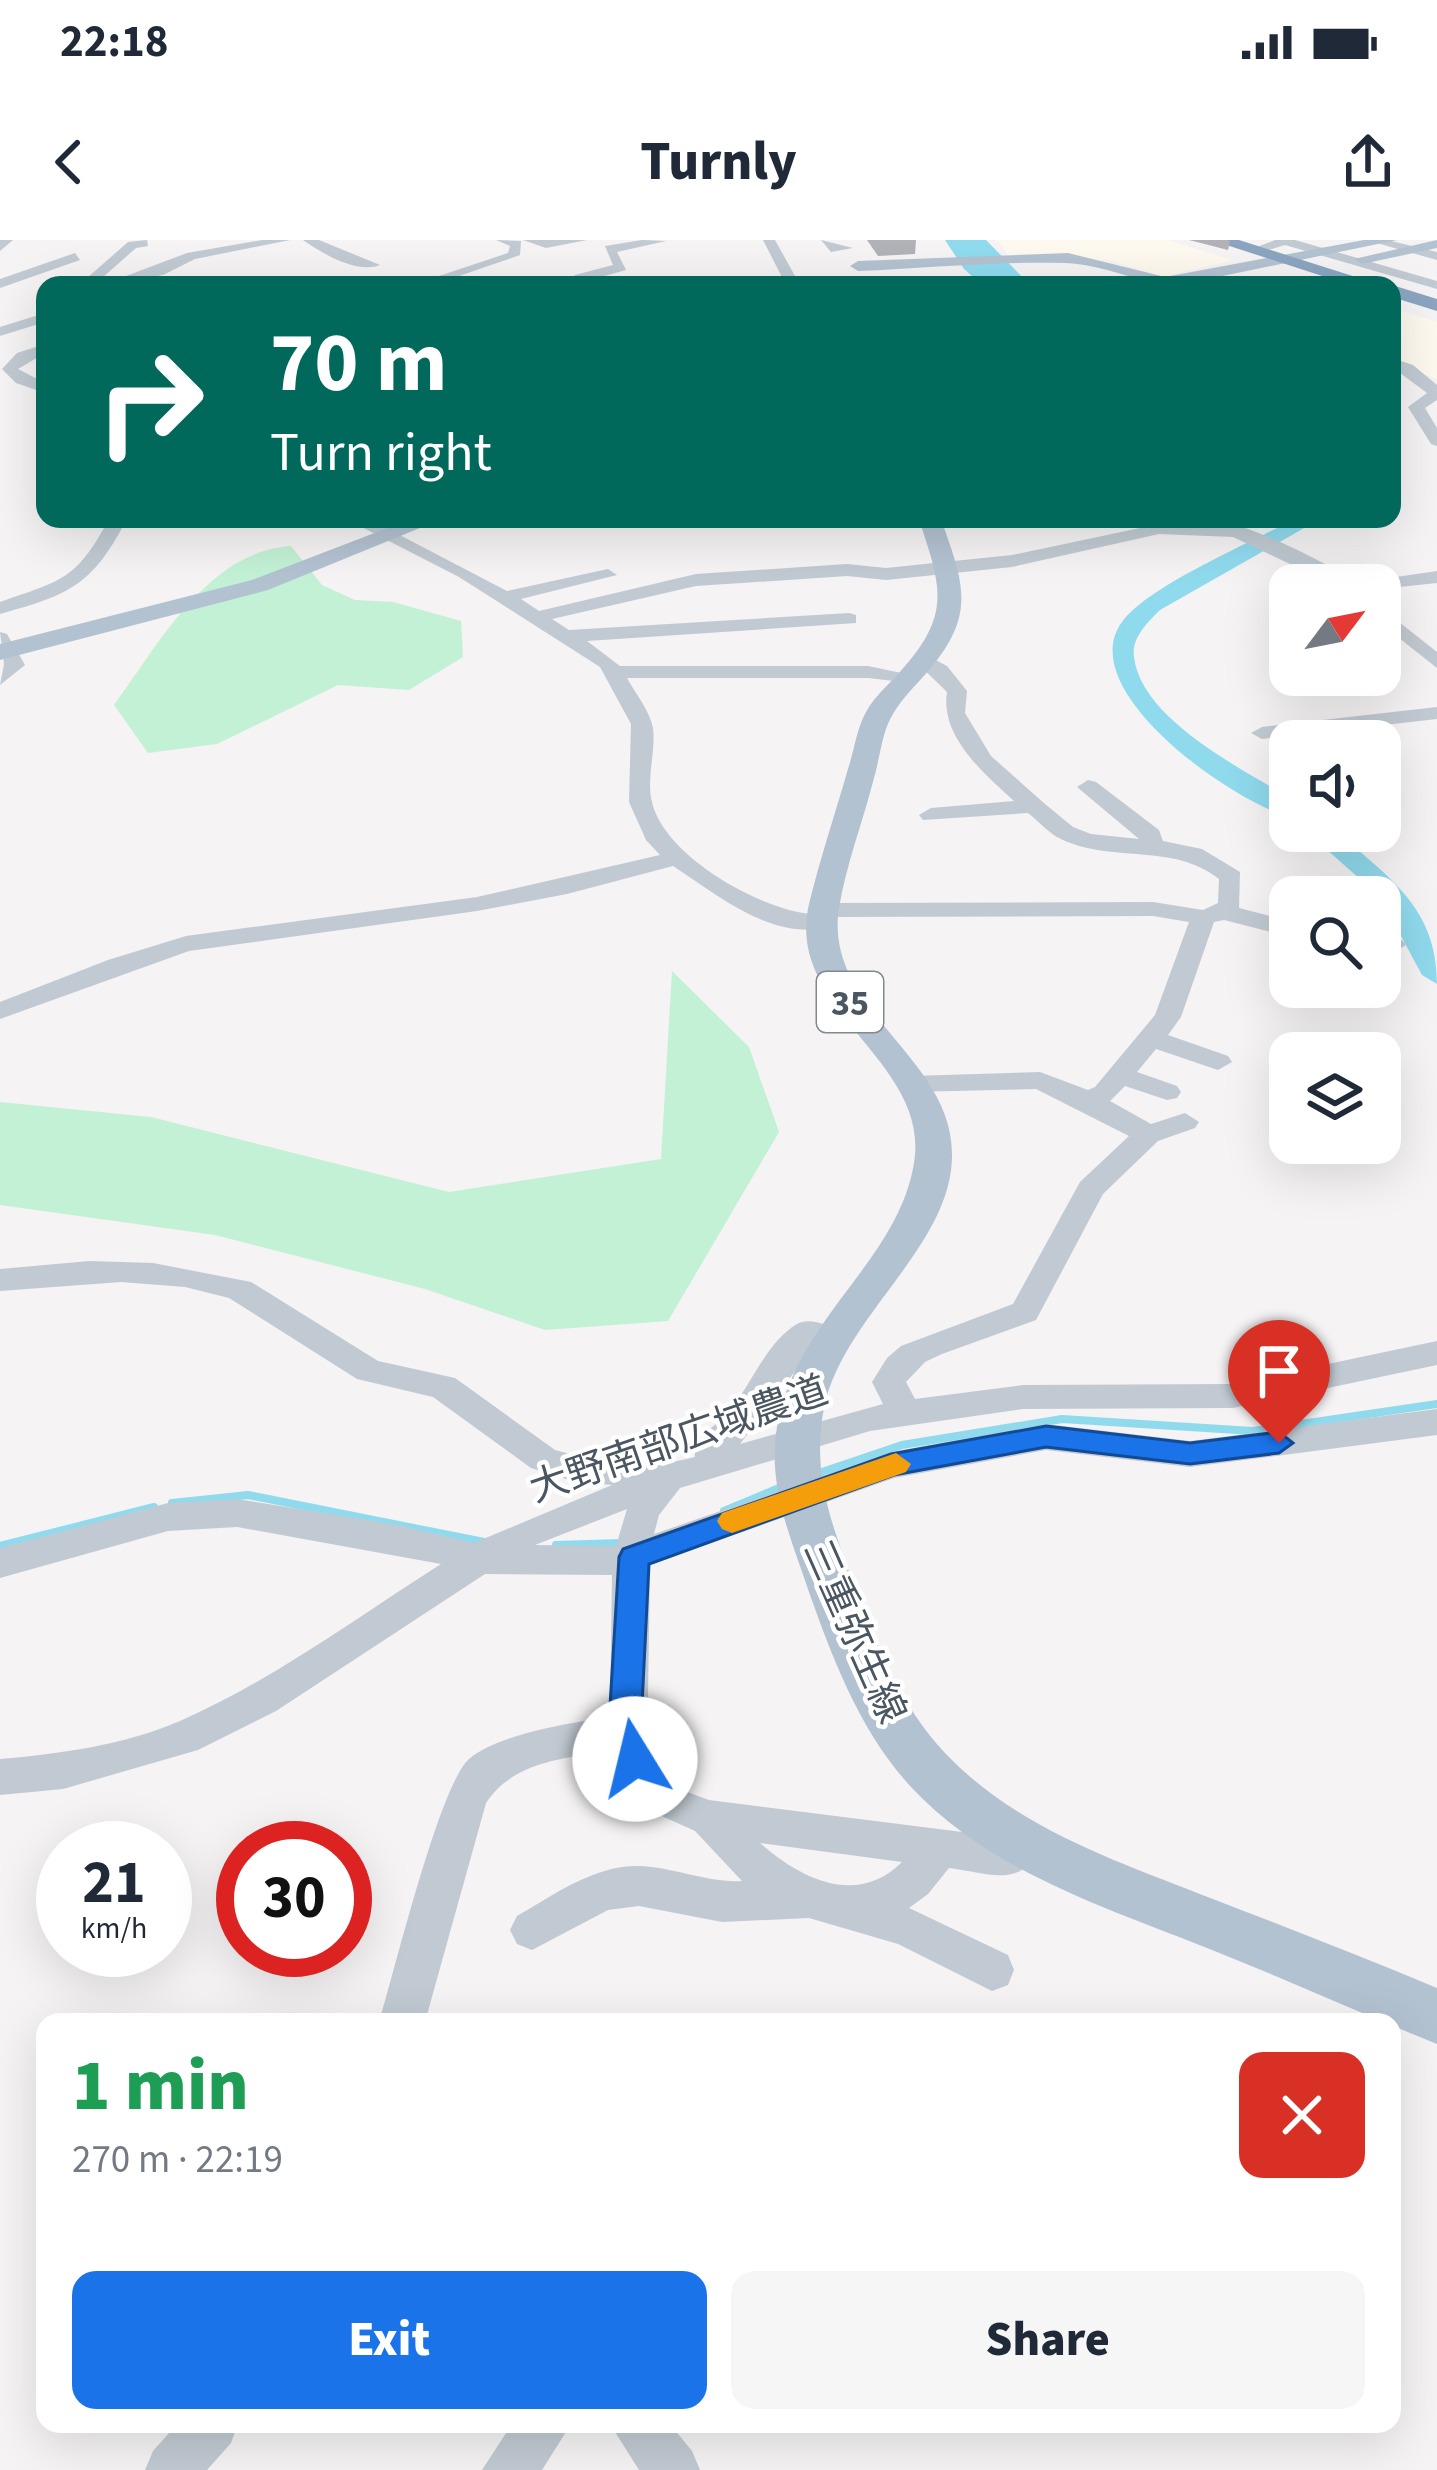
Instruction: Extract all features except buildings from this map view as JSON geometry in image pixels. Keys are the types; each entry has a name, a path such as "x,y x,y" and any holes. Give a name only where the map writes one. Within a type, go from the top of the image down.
{"highway":[{"path":"1220,240 1253,258 1331,276"},
{"path":"1401,296 1437,305"}],"main road":[{"path":"1190,276 1253,258 1389,240"},
{"path":"848,244 863,276"},
{"path":"1280,276 1431,247"},
{"path":"884,276 952,262 1002,260 1092,261 1138,276"},
{"path":"4,648 260,585 411,528"},
{"name":"35","path":"798,1474 815,1365 910,1223 934,1163 935,1135 910,1084 832,979 823,959 821,916 878,714 944,631 953,602 948,567 933,528"},
{"name":"三重弥生線","path":"798,1474 839,1610 880,1706 928,1771 1021,1845 1437,2016"}],"street":[{"path":"0,247 7,240"},
{"path":"146,276 192,256 282,240"},
{"path":"309,240 357,263 374,265"},
{"path":"515,241 581,240"},
{"path":"587,276 621,267 609,249 670,240"},
{"path":"769,240 788,276"},
{"path":"827,240 831,248 848,244"},
{"path":"1372,240 1431,247 1437,256"},
{"path":"133,276 134,260 145,241"},
{"path":"97,276 132,245 145,241"},
{"path":"442,276 514,255 515,241"},
{"path":"1253,258 1285,241 1437,285"},
{"path":"1387,270 1431,247"},
{"path":"46,254 115,262"},
{"path":"4,285 75,257"},
{"path":"1401,293 1437,285"},
{"path":"0,332 36,320"},
{"path":"36,351 22,356 9,369 20,380 36,385"},
{"path":"1401,365 1437,393 1416,407 1430,418 1437,441"},
{"path":"22,396 36,391"},
{"path":"0,608 66,589 98,556 113,528"},
{"path":"374,528 537,616 616,672 642,724 643,815 676,858 758,910 787,920 1153,909 1269,925"},
{"path":"1230,528 1316,564"},
{"path":"782,623 820,675 886,574 1012,561 1159,530 1238,534"},
{"path":"670,563 706,598 782,623 852,620"},
{"path":"504,597 628,571"},
{"path":"1401,581 1437,577"},
{"path":"537,616 642,589 706,598 782,623 852,620 914,670 940,670 957,691 954,713 972,734 981,758 1016,785 1054,826 1092,842 1151,844 1222,867 1231,877 1229,904 1214,914 1168,1017 1105,1094 1088,1100"},
{"path":"642,589 658,671"},
{"path":"568,636 650,629 706,598"},
{"path":"706,598 726,671"},
{"path":"616,672 726,671 782,623"},
{"path":"1401,631 1437,662"},
{"path":"0,679 15,665 4,648"},
{"path":"1262,733 1437,713"},
{"path":"1016,785 936,804 1033,806"},
{"path":"1088,787 1151,835 1151,844"},
{"path":"996,831 1054,826"},
{"path":"2,1011 117,965 187,944 477,904 567,887 676,858"},
{"path":"1151,1038 1218,1062"},
{"path":"1120,1075 1167,1092"},
{"path":"910,1084 1040,1080 1088,1100 1148,1136"},
{"path":"904,1412 889,1382 894,1369 912,1354 1024,1312 1091,1189 1148,1136 1185,1122"},
{"path":"0,1280 77,1270 217,1281 240,1290 369,1371 443,1387 543,1459 572,1468 668,1478 641,1516 636,1546 628,1733 643,1784 668,1803 710,1818 1012,1857 1021,1845"},
{"path":"714,1465 710,1449 744,1423 785,1353 808,1332 831,1339"},
{"name":"大野南部広域農道","path":"0,1777 63,1771 184,1738 262,1699 503,1544 668,1478 714,1465 798,1474 904,1412 1023,1397 1233,1396 1437,1353"},
{"path":"0,1563 168,1517 237,1513 398,1539 478,1559 636,1546 798,1474 891,1465 1046,1437 1190,1454 1437,1422"},
{"path":"405,2013 467,1797 484,1771 557,1740 628,1733"},
{"path":"710,1818 756,1870 812,1898 909,1928 992,1970"},
{"path":"855,1910 888,1900 922,1877 940,1847"},
{"path":"532,1930 601,1891 639,1886 722,1902 812,1898"},
{"path":"172,2470 204,2433"},
{"path":"509,2470 538,2433"},
{"path":"643,2433 673,2470"}],"shaded area":[{"path":"997,240 1168,240 1233,260 1160,276 1110,260 1009,257"},
{"path":"1401,311 1437,322 1437,379 1401,365"}],"green space":[{"path":"291,546 322,585 355,600 393,602 461,621 463,657 409,690 338,685 217,744 148,753 114,705 168,629 210,582 261,552"},
{"path":"672,971 749,1047 779,1132 668,1321 545,1330 425,1289 215,1235 0,1205 0,1102 151,1117 449,1192 661,1159"}],"water":[{"path":"945,240 986,240 1021,276 972,276"}],"waterway":[{"path":"1269,796 1167,727 1147,706 1121,655 1130,627 1152,605 1293,528"},
{"path":"1343,852 1395,899 1437,975"},
{"path":"819,1473 902,1445 1062,1419 1253,1431 1437,1404"},
{"path":"724,1511 784,1486"},
{"path":"172,1503 248,1495 484,1542"},
{"path":"0,1546 154,1507"},
{"path":"556,1545 621,1543"}],"slow traffic":[{"path":"732,1521 896,1464"}],"route":[{"path":"635,1759 626,1706 634,1557 891,1465 1046,1437 1190,1454 1279,1443"}]}
